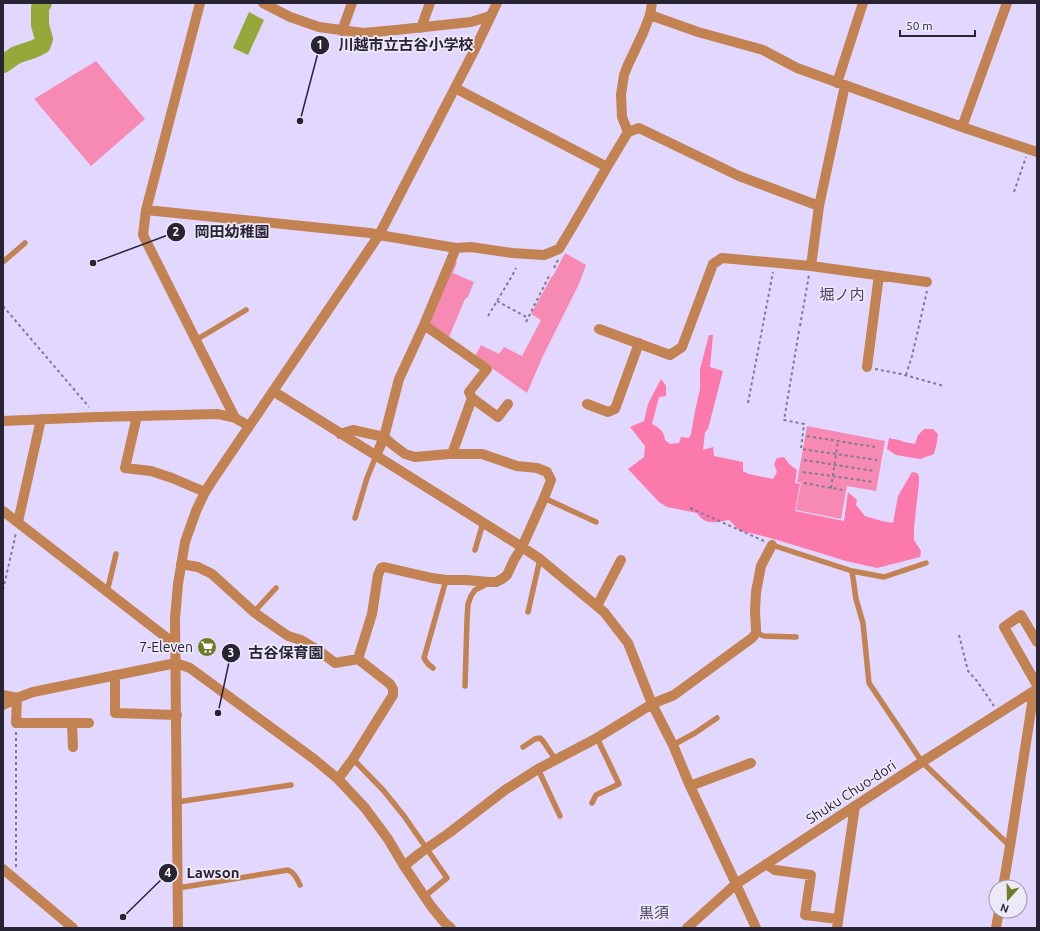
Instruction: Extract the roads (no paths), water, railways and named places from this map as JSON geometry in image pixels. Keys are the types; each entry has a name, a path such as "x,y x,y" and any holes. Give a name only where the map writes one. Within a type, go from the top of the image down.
{"street":[{"path":"200,3 146,210 143,235 235,418"},
{"path":"263,3 290,17 319,27 363,33 471,22 490,16"},
{"path":"342,31 352,3"},
{"path":"421,28 430,3"},
{"path":"178,928 175,618 181,564 189,528 205,492 214,478 379,235 497,3"},
{"path":"628,132 622,117 621,95 624,76 650,15 652,3"},
{"path":"811,266 819,206 841,84 863,3"},
{"path":"962,127 1007,3"},
{"path":"650,15 698,32 763,50 797,68 1033,151"},
{"path":"455,88 607,167"},
{"path":"146,210 370,233 456,248 471,247 512,253 544,255 559,249 628,132 639,128 739,176 819,206"},
{"path":"376,456 384,437 398,379 424,325 456,248"},
{"path":"599,329 670,355 682,347 713,264 722,258 811,266 927,282"},
{"path":"867,367 879,275"},
{"path":"424,325 487,369 469,392 472,398 498,417 508,404"},
{"path":"587,404 608,412 615,409 639,343"},
{"path":"273,391 540,559 604,612 628,643 652,704 673,745 690,786 756,928"},
{"path":"452,454 472,398"},
{"path":"3,421 218,414 235,418 249,426"},
{"path":"137,416 125,468 151,471 205,492"},
{"path":"18,522 41,419"},
{"path":"340,434 353,430 384,437 406,454 415,457 452,454 482,454 517,466 537,468 547,472 551,480 522,547 507,575 502,579 496,582 446,580 384,567 381,568 378,575 372,614 358,660"},
{"path":"3,511 176,645"},
{"path":"404,866 505,790 538,768 597,738 652,704 674,695 752,638 756,633 756,592 761,566 772,545"},
{"path":"598,606 621,560"},
{"path":"181,564 198,567 212,574 254,612 288,636 301,640 318,650 335,663 358,660 390,684 393,689 393,695 353,759 338,779"},
{"path":"1004,879 1036,688 1004,627 1021,615 1037,642"},
{"path":"3,705 16,698 33,692 115,675 176,663 190,668 314,759 338,779 365,808 388,839 424,896 440,917 451,928"},
{"path":"115,675 115,713 177,715"},
{"name":"Shuku Chuo-dori","path":"687,928 736,884 1036,688"},
{"path":"3,695 16,698"},
{"path":"16,698 16,723 89,723"},
{"path":"72,723 73,747"},
{"path":"690,786 751,763"},
{"path":"766,864 775,870 811,875 805,915 837,924 855,806"},
{"path":"3,869 73,928"}],"lane":[{"path":"3,262 25,243"},
{"path":"196,340 246,310"},
{"path":"355,518 367,478 376,456"},
{"path":"544,498 596,522"},
{"path":"476,550 483,523"},
{"path":"772,545 852,571 884,576 926,563"},
{"path":"107,592 116,554"},
{"path":"528,612 540,559"},
{"path":"852,571 856,599 863,623 869,683 922,762 1010,846"},
{"path":"433,668 424,658 446,580"},
{"path":"465,686 468,604 471,596 476,590 489,582"},
{"path":"254,612 276,588"},
{"path":"756,633 764,636 796,637"},
{"path":"673,745 695,734 717,718"},
{"path":"523,747 535,739 540,738 555,759"},
{"path":"592,803 596,795 618,784 597,738"},
{"path":"353,759 383,790 404,816 448,878 424,896"},
{"path":"538,768 560,816"},
{"path":"177,802 291,784"},
{"path":"178,888 288,870 291,871 296,877 300,885"}],"waterway":[{"path":"3,64 16,55 42,45 44,39 40,25 40,7 43,3"}],"place":[{"name":"川越市立古谷小学校","path":"300,121"},
{"name":"岡田幼稚園","path":"93,263"},
{"name":"7-Eleven","path":"207,647"},
{"name":"古谷保育園","path":"218,713"},
{"name":"Lawson","path":"123,917"}],"district":[{"name":"堀ノ内","path":"842,294"},
{"name":"黒須","path":"654,912"}]}
